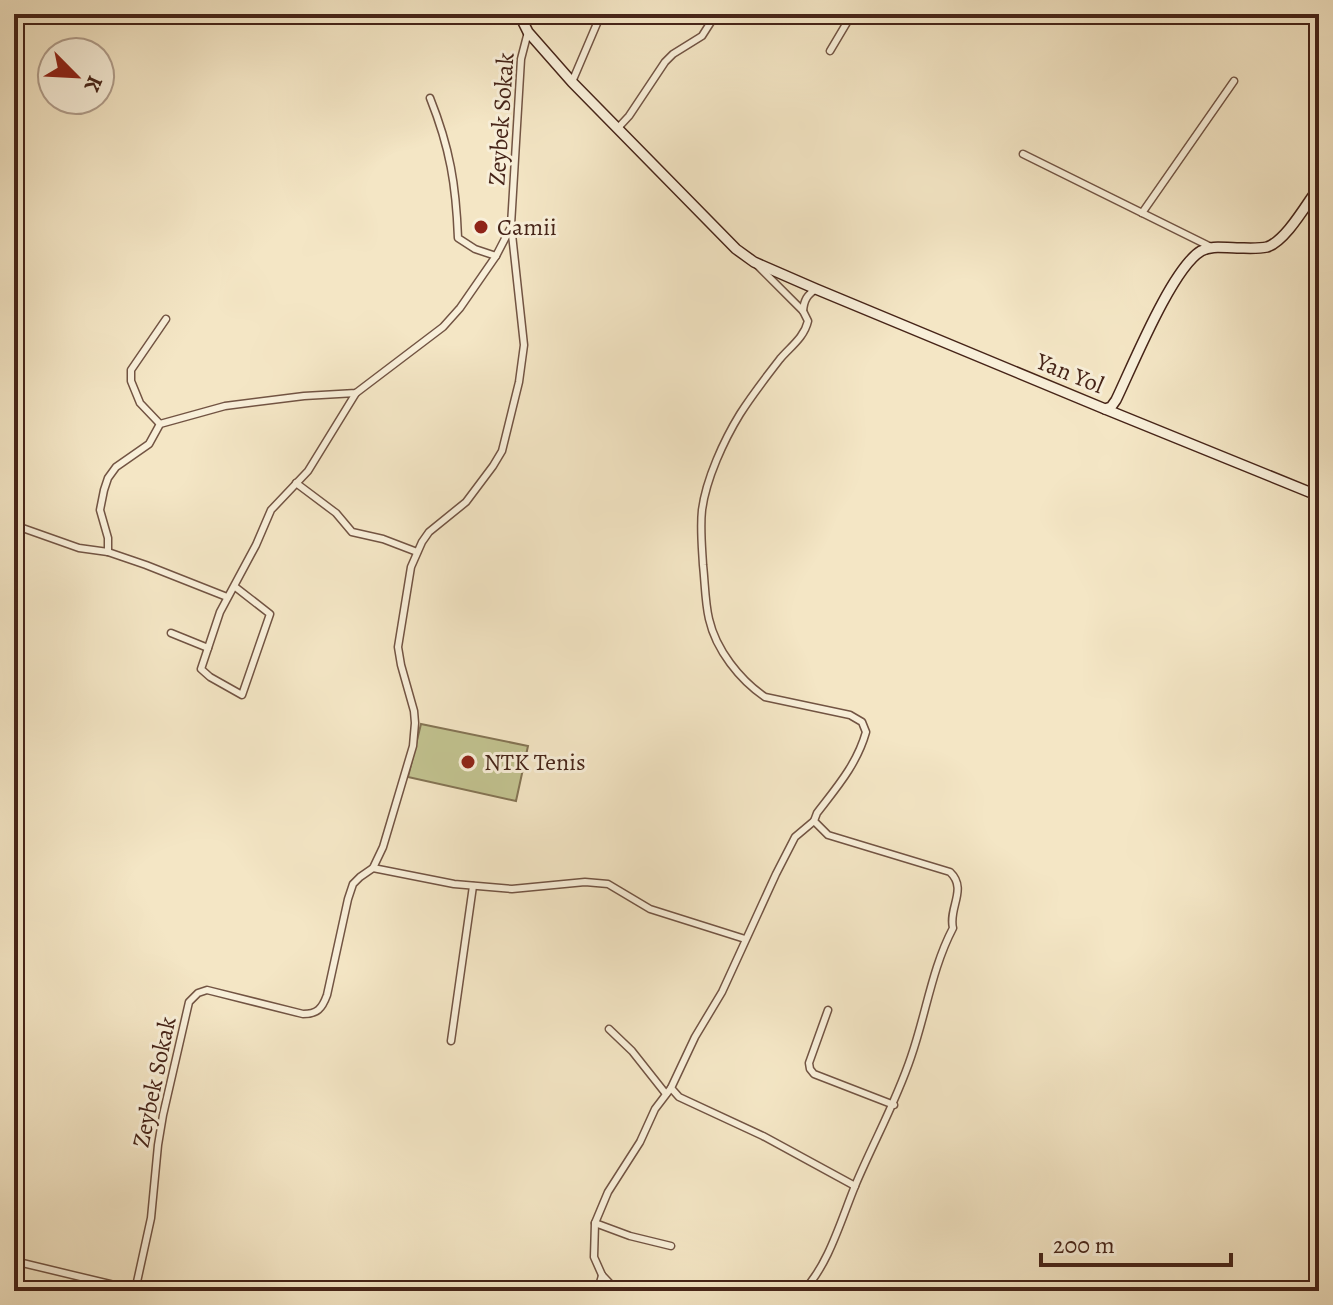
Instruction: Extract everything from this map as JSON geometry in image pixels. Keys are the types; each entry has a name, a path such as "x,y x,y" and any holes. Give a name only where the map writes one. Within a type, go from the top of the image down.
{"street":[{"path":"572,82 601,14"},
{"path":"617,129 665,62 702,36 716,14"},
{"path":"830,51 852,14"},
{"name":"Yan Yol","path":"522,15 528,32 572,82 736,249 754,262 1105,409 1116,400 1175,282 1193,257 1211,247"},
{"name":"Zeybek Sokak","path":"135,1291 151,1218 163,1115 189,1002 198,993 207,990 303,1014 314,1014 321,1009 353,884 373,868 383,847 415,734 414,711 398,647 411,567 429,532 473,493 502,451 519,382 524,345 511,225 521,59 528,32"},
{"path":"1142,213 1234,81"},
{"path":"430,98 450,160 458,238 475,249 496,256"},
{"path":"1023,154 1211,247 1268,247 1285,234 1319,187"},
{"path":"234,586 270,614 242,695 201,669 227,597 256,545 271,510 308,471 356,393 443,327 460,308 496,256 511,225"},
{"path":"617,1291 602,1275 594,1257 595,1223 608,1192 640,1142 655,1109 669,1091 695,1037 722,992 795,837 814,821 851,768 866,732 862,722 850,715 765,697 753,689 718,642 710,620 702,542 702,511 707,487 740,415 772,369 802,335 808,321 803,311 754,262"},
{"path":"803,311 808,294 816,289"},
{"path":"160,424 140,403 131,381 131,370 166,319"},
{"path":"160,424 225,406 356,393"},
{"path":"1105,409 1319,496"},
{"path":"108,552 108,538 100,510 108,478 116,467 149,444 160,424"},
{"path":"296,483 336,513 352,532 383,539 417,552"},
{"path":"14,525 79,548 108,552 227,597"},
{"path":"171,633 208,648"},
{"path":"803,1291 822,1267 855,1186 894,1105 926,1011 941,951 953,928 950,919 959,886 950,872 828,835 814,821"},
{"path":"373,868 473,886 512,889 585,882 608,884 650,909 745,939"},
{"path":"451,1041 473,886"},
{"path":"828,1010 809,1063 810,1069 814,1074 894,1105"},
{"path":"609,1029 669,1091 763,1136 855,1186"},
{"path":"595,1223 671,1246"},
{"path":"14,1261 135,1291"},
{"path":"529,1286 587,1290 601,1282 602,1275"}],"green space":[{"name":"NTK Tenis","path":"421,724 528,746 516,801 408,777"}],"place":[{"name":"Camii","path":"481,227"},
{"name":"NTK Tenis","path":"468,762"}]}
